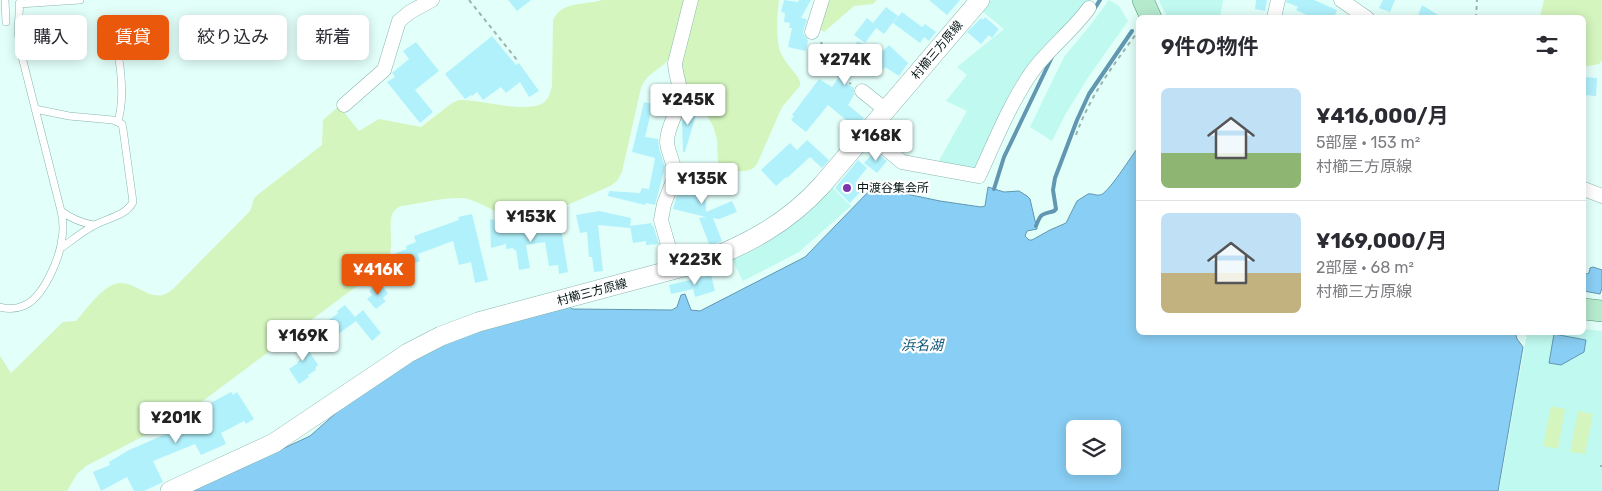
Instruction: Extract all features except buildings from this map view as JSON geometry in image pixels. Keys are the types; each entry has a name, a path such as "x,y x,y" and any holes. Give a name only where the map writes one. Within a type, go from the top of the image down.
{"main road":[{"path":"1143,0 1150,15"},
{"name":"村櫛三方原線","path":"170,491 274,443 408,352 441,336 478,322 698,263 732,250 781,222 810,199 977,1"},
{"path":"1586,309 1602,311"}],"street":[{"path":"344,105 384,70 399,22 415,9 432,0"},
{"path":"675,269 663,227 662,212 675,176 667,145 668,133 681,96 675,64 691,0"},
{"path":"812,32 822,0"},
{"path":"1275,15 1278,0"},
{"path":"1341,0 1363,15"},
{"path":"867,132 902,162 980,176 1017,107 1034,69 1089,8"},
{"path":"862,91 886,110"},
{"path":"1586,190 1602,196"}],"lane":[{"path":"3,22 5,0"},
{"path":"19,15 20,2 80,0"},
{"path":"0,307 14,309 31,302 51,272 61,248 63,223 61,211 23,60"},
{"path":"118,60 122,101 118,121"},
{"path":"35,109 69,116 118,121 122,124 123,129 133,202 130,208 94,225 61,248"},
{"path":"61,211 77,220 94,225"}],"path":[{"path":"469,0 517,60"},
{"path":"1476,15 1477,0"},
{"path":"812,32 818,34 823,47 822,65 862,91"},
{"path":"1076,134 1100,83 1136,34"}],"shaded area":[{"path":"602,0 686,0 672,54 664,64 648,77 641,88 622,172 617,181 610,186 534,220 525,221 509,218 476,202 461,198 401,206 395,210 392,216 391,249 385,265 184,415 86,466 77,474 67,491 0,491 0,356 11,373 63,322 76,321 104,290 115,284 127,284 157,295 163,295 173,289 250,211 256,196 322,145 323,120 339,106 359,131 379,119 421,127 452,103 459,100 514,107 535,106 543,103 548,98 552,86 553,21 557,14 567,7"},
{"path":"695,0 779,0 777,26 780,51 798,77 800,86 782,107 755,167 745,171 725,168 718,164 717,139 713,126 701,105 685,92 680,57"},
{"path":"826,0 877,0 873,4 854,6 824,32 818,28"},
{"path":"991,0 1090,0 1037,59 974,171 937,164 967,111 946,101 967,75 957,67 1004,29 982,11"},
{"path":"1109,0 1119,6 1128,21 1089,76 1065,115 1052,141 1030,127 1064,57"},
{"path":"1223,0 1220,15 1166,15 1159,1"},
{"path":"1544,0 1602,0 1602,60 1599,64 1586,67 1586,15 1540,15"},
{"path":"832,187 851,206 799,252 743,281 732,259 786,230 816,205"},
{"path":"1586,329 1602,331 1602,491 1499,491 1527,335 1586,335"},
{"path":"1551,406 1565,409 1558,449 1543,446"},
{"path":"1578,411 1593,414 1585,454 1570,452"}],"water":[{"name":"浜名湖","path":"1136,150 1136,335 1516,335 1523,347 1498,491 192,491 310,436 344,406 413,360 444,343 478,331 570,307 572,309 672,310 677,307 681,295 685,294 691,310 700,311 805,257 873,187 940,201 981,207 985,206 988,187 1004,192 1019,191 1030,199 1037,229 1027,231 1025,236 1029,240 1066,223 1077,201 1088,194 1100,195 1108,188"},
{"path":"1590,268 1602,270 1600,294 1586,291 1586,274 1589,273"},
{"path":"1554,335 1586,340 1584,352 1561,365 1549,363"}],"waterway":[{"path":"1093,11 1100,0"},
{"path":"1036,226 1042,215 1056,209 1053,190 1055,178 1089,94 1132,31"},
{"path":"994,189 1004,157 1052,57"}],"place":[{"name":"中渡谷集会所","path":"847,188"}]}
